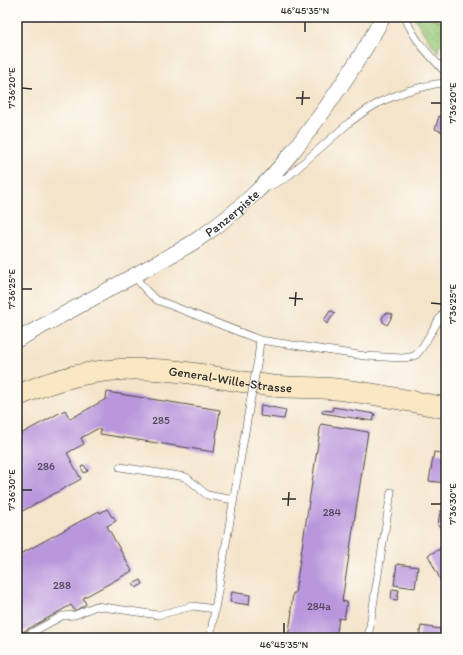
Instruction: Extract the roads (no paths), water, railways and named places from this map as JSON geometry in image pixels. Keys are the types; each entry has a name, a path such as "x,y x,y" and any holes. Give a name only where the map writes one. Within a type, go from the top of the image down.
{"main road":[{"name":"General-Wille-Strasse","path":"17,396 57,380 110,370 141,369 190,373 272,386 336,389 446,408"}],"street":[{"name":"Panzerpiste","path":"17,340 201,238 225,219 253,194 281,165 310,129 363,53 384,17"}],"lane":[{"path":"405,17 410,29 419,43 446,73"},
{"path":"253,194 286,178 350,122 380,102 407,91 435,84 446,83"},
{"path":"134,275 144,290 157,300 260,340 365,356 403,358 416,354 421,349 446,308"},
{"path":"210,638 260,340"},
{"path":"120,467 186,477 207,495 234,500"},
{"path":"368,638 391,492"},
{"path":"22,638 62,616 75,615 96,606 158,615 193,606 215,609"}]}
